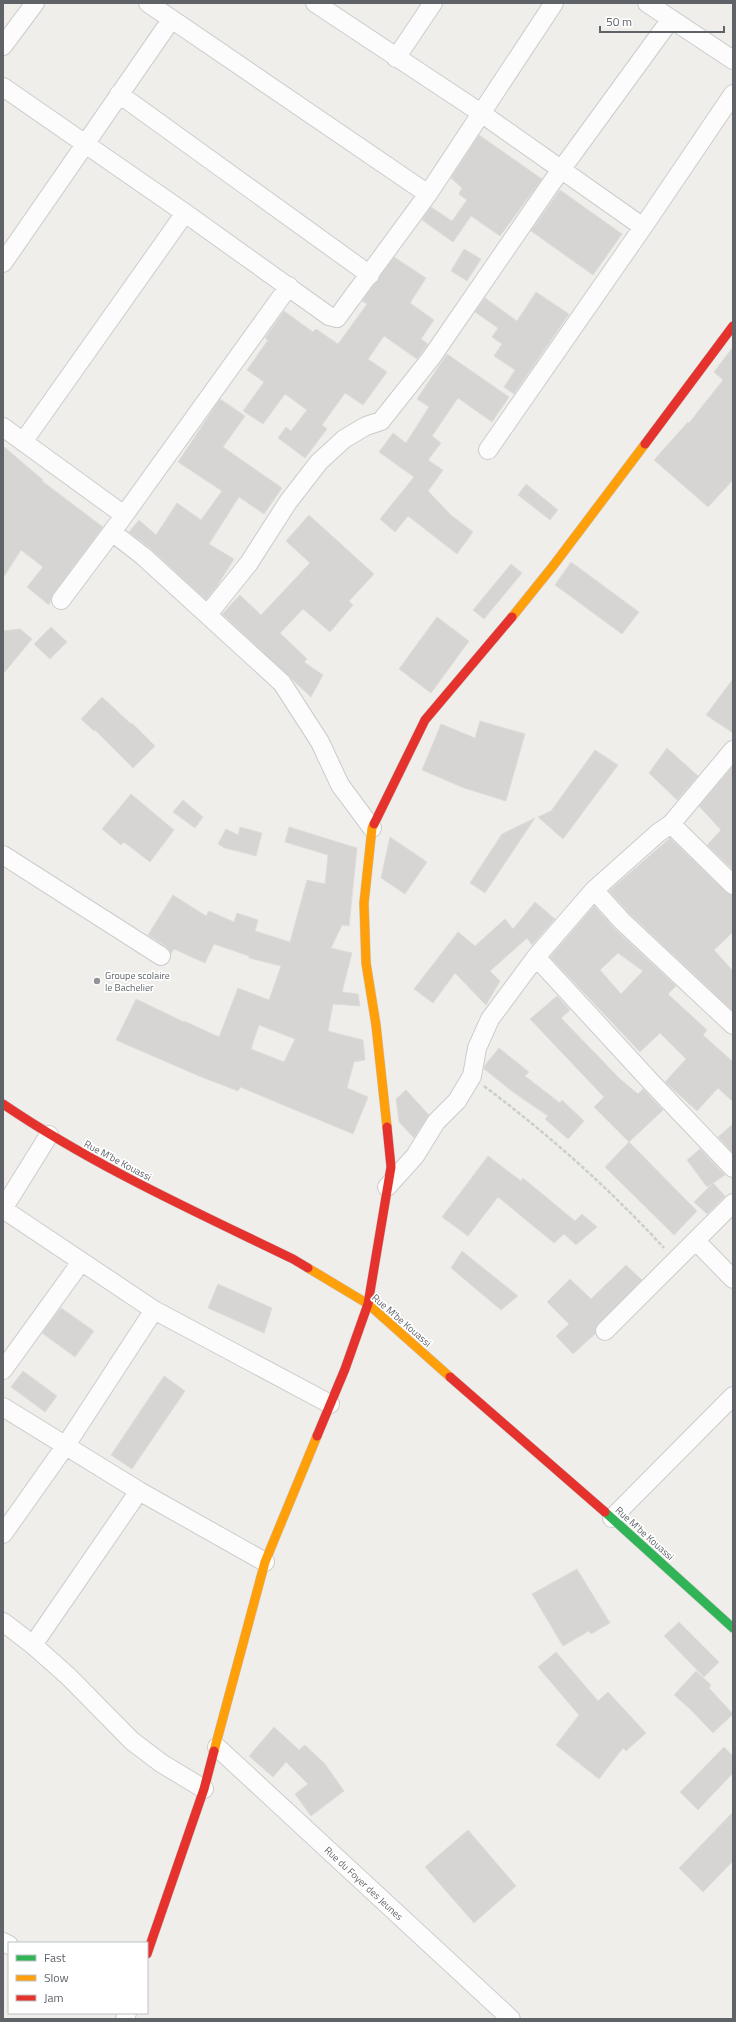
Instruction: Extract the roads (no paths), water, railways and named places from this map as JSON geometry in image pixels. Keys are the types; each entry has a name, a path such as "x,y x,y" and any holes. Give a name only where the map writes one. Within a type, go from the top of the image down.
{"street":[{"path":"3,46 35,3"},
{"path":"148,3 428,194"},
{"path":"315,3 481,113 643,227"},
{"path":"396,58 433,3"},
{"path":"3,87 289,286 329,316 336,318 370,275 428,194 554,3"},
{"path":"647,3 733,60"},
{"path":"208,614 249,563 288,502 319,462 344,439 366,426 381,421 431,358 562,169 671,19"},
{"path":"3,263 84,143 171,20"},
{"path":"119,94 370,275"},
{"path":"488,450 643,227 733,94"},
{"path":"23,442 185,213"},
{"path":"61,600 112,532 289,286"},
{"path":"148,1951 217,1747 265,1562 345,1369 368,1304 391,1167 376,1025 366,963 364,903 372,828 425,720 493,641 548,571 733,326"},
{"path":"3,428 124,515"},
{"path":"112,532 143,556 282,683 320,742 340,785 372,828"},
{"path":"388,1187 415,1156 436,1122 457,1101 472,1076 477,1048 490,1019 536,957 594,890 658,832 671,824 733,750"},
{"path":"671,824 733,885"},
{"path":"3,855 161,956"},
{"path":"594,890 622,921 733,1025"},
{"path":"536,957 651,1082 733,1168"},
{"name":"Rue M'be Kouassi","path":"3,1104 49,1135 122,1176 293,1260 368,1304 612,1518 733,1628"},
{"path":"49,1135 3,1209 154,1310 330,1404"},
{"path":"605,1331 733,1203"},
{"path":"696,1241 733,1279"},
{"path":"3,1370 81,1262"},
{"path":"3,1534 66,1445 154,1310"},
{"path":"612,1518 733,1396"},
{"path":"3,1407 139,1491 265,1562"},
{"path":"33,1645 139,1491"},
{"path":"3,1622 33,1645 68,1676 132,1741 161,1763 204,1789"},
{"name":"Rue du Foyer des Jeunes","path":"217,1747 511,2019"}],"place":[{"name":"Groupe scolaire le Bachelier","path":"97,981"}]}
